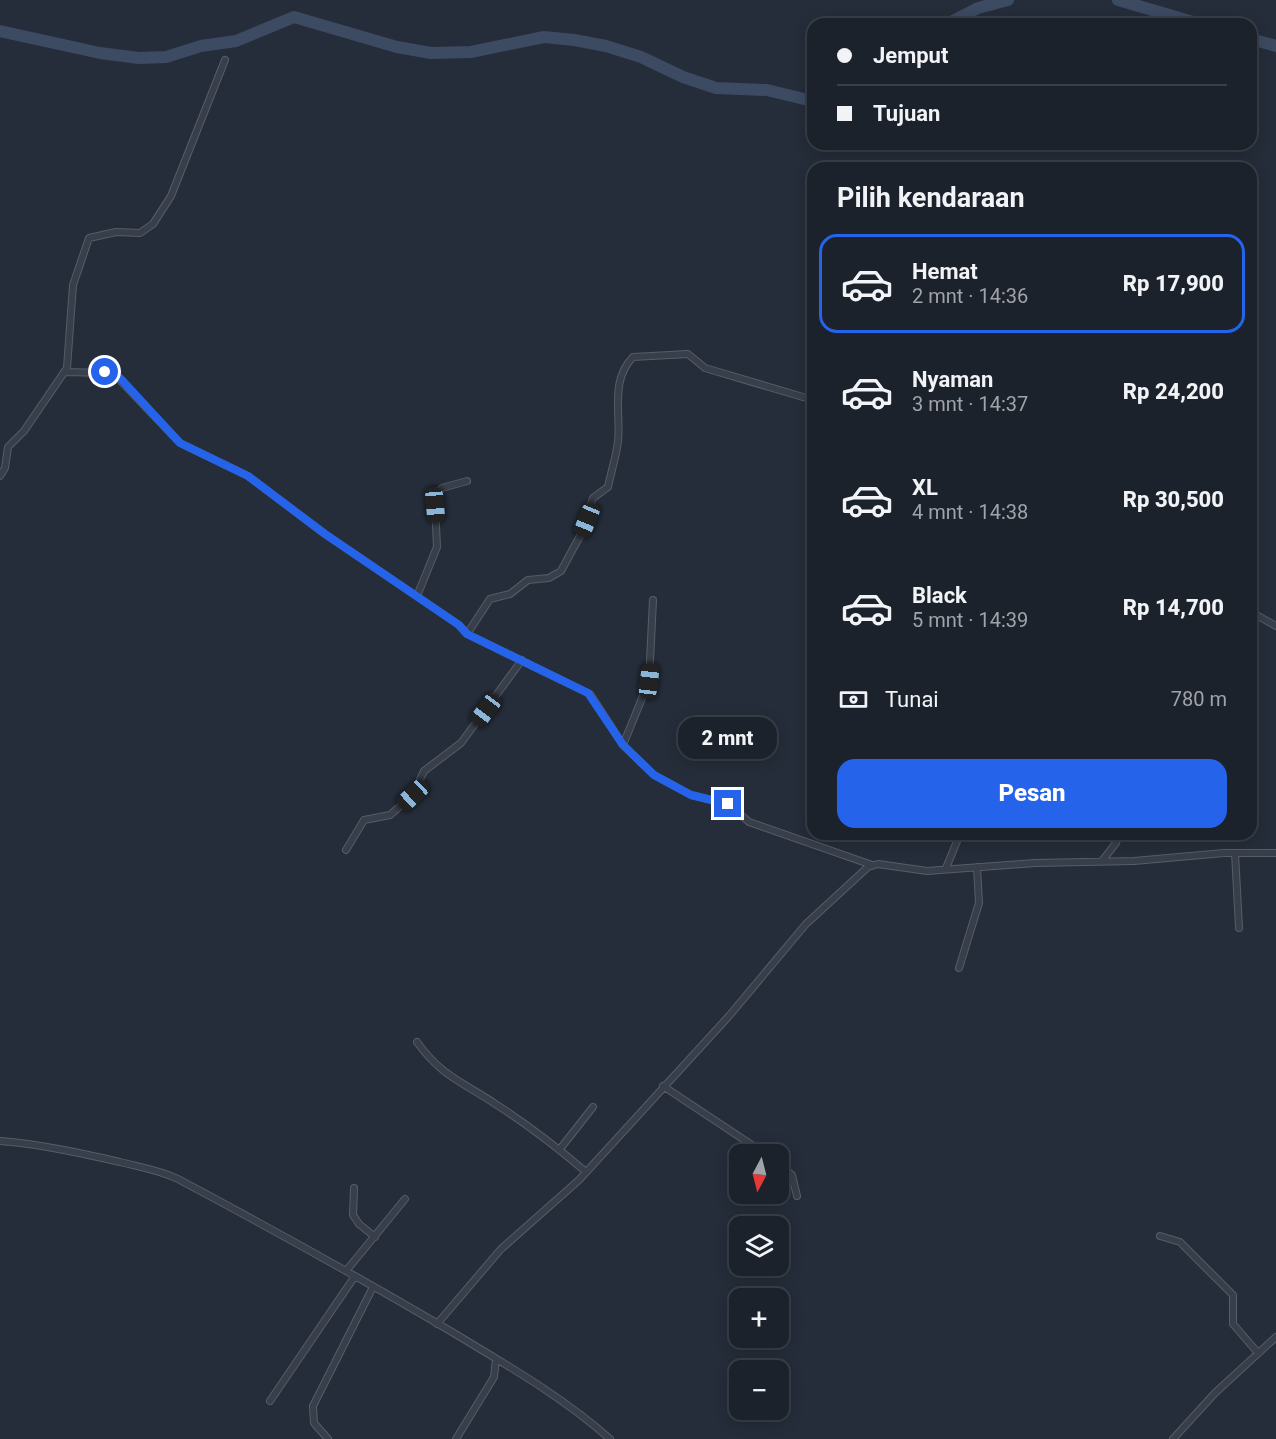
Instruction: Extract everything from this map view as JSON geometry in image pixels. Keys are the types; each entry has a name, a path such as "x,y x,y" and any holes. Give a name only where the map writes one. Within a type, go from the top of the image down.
{"street":[{"path":"0,476 5,468 6,449 24,431 67,366 74,285 92,235 140,233 153,224 163,212 225,60"},
{"path":"467,634 490,599 510,594 528,580 555,576 565,565 580,536 593,498 608,488 618,440 618,388 624,371 633,357 688,354 705,368 807,398"},
{"path":"64,372 108,373 117,376 180,443 248,476 325,534 459,625 467,634 590,694 623,745 654,775 691,795 728,804 748,822 872,866 920,871 1235,853 1276,853"},
{"path":"417,596 438,547 435,505 437,494 442,488 467,481"},
{"path":"623,745 649,681 653,600"},
{"path":"1257,615 1276,626"},
{"path":"346,850 364,820 390,815 413,795 424,771 461,743 522,660"},
{"path":"946,868 958,840"},
{"path":"1102,861 1117,840"},
{"path":"1235,853 1239,928"},
{"path":"437,1324 501,1249 548,1210 586,1172 729,1016 806,924 872,866"},
{"path":"958,968 979,903 977,867"},
{"path":"417,1042 446,1075 496,1104 560,1149 586,1172"},
{"path":"663,1086 750,1144"},
{"path":"560,1149 593,1107"},
{"path":"0,1141 35,1144 164,1173 355,1276 496,1359 591,1422 610,1439"},
{"path":"789,1172 792,1175 797,1196"},
{"path":"354,1188 353,1215 359,1224 375,1238"},
{"path":"346,1271 375,1238 405,1198"},
{"path":"1160,1236 1183,1245 1233,1295 1233,1324 1258,1353"},
{"path":"270,1401 355,1276"},
{"path":"328,1439 314,1423 313,1406 374,1287"},
{"path":"1173,1439 1209,1399 1276,1337"},
{"path":"456,1439 494,1377 496,1359"}],"waterway":[{"path":"959,18 978,8 1008,0"},
{"path":"1118,0 1180,18"},
{"path":"0,31 100,53 139,58 166,57 201,46 236,41 294,17 397,47 431,53 471,52 544,37 606,46 641,57 683,77 716,88 767,90 807,99"},
{"path":"1257,41 1276,46"}],"route":[{"path":"105,372 120,378 180,443 226,463 248,476 325,534 459,625 467,634 590,694 623,745 648,771 691,795 728,804"}]}
